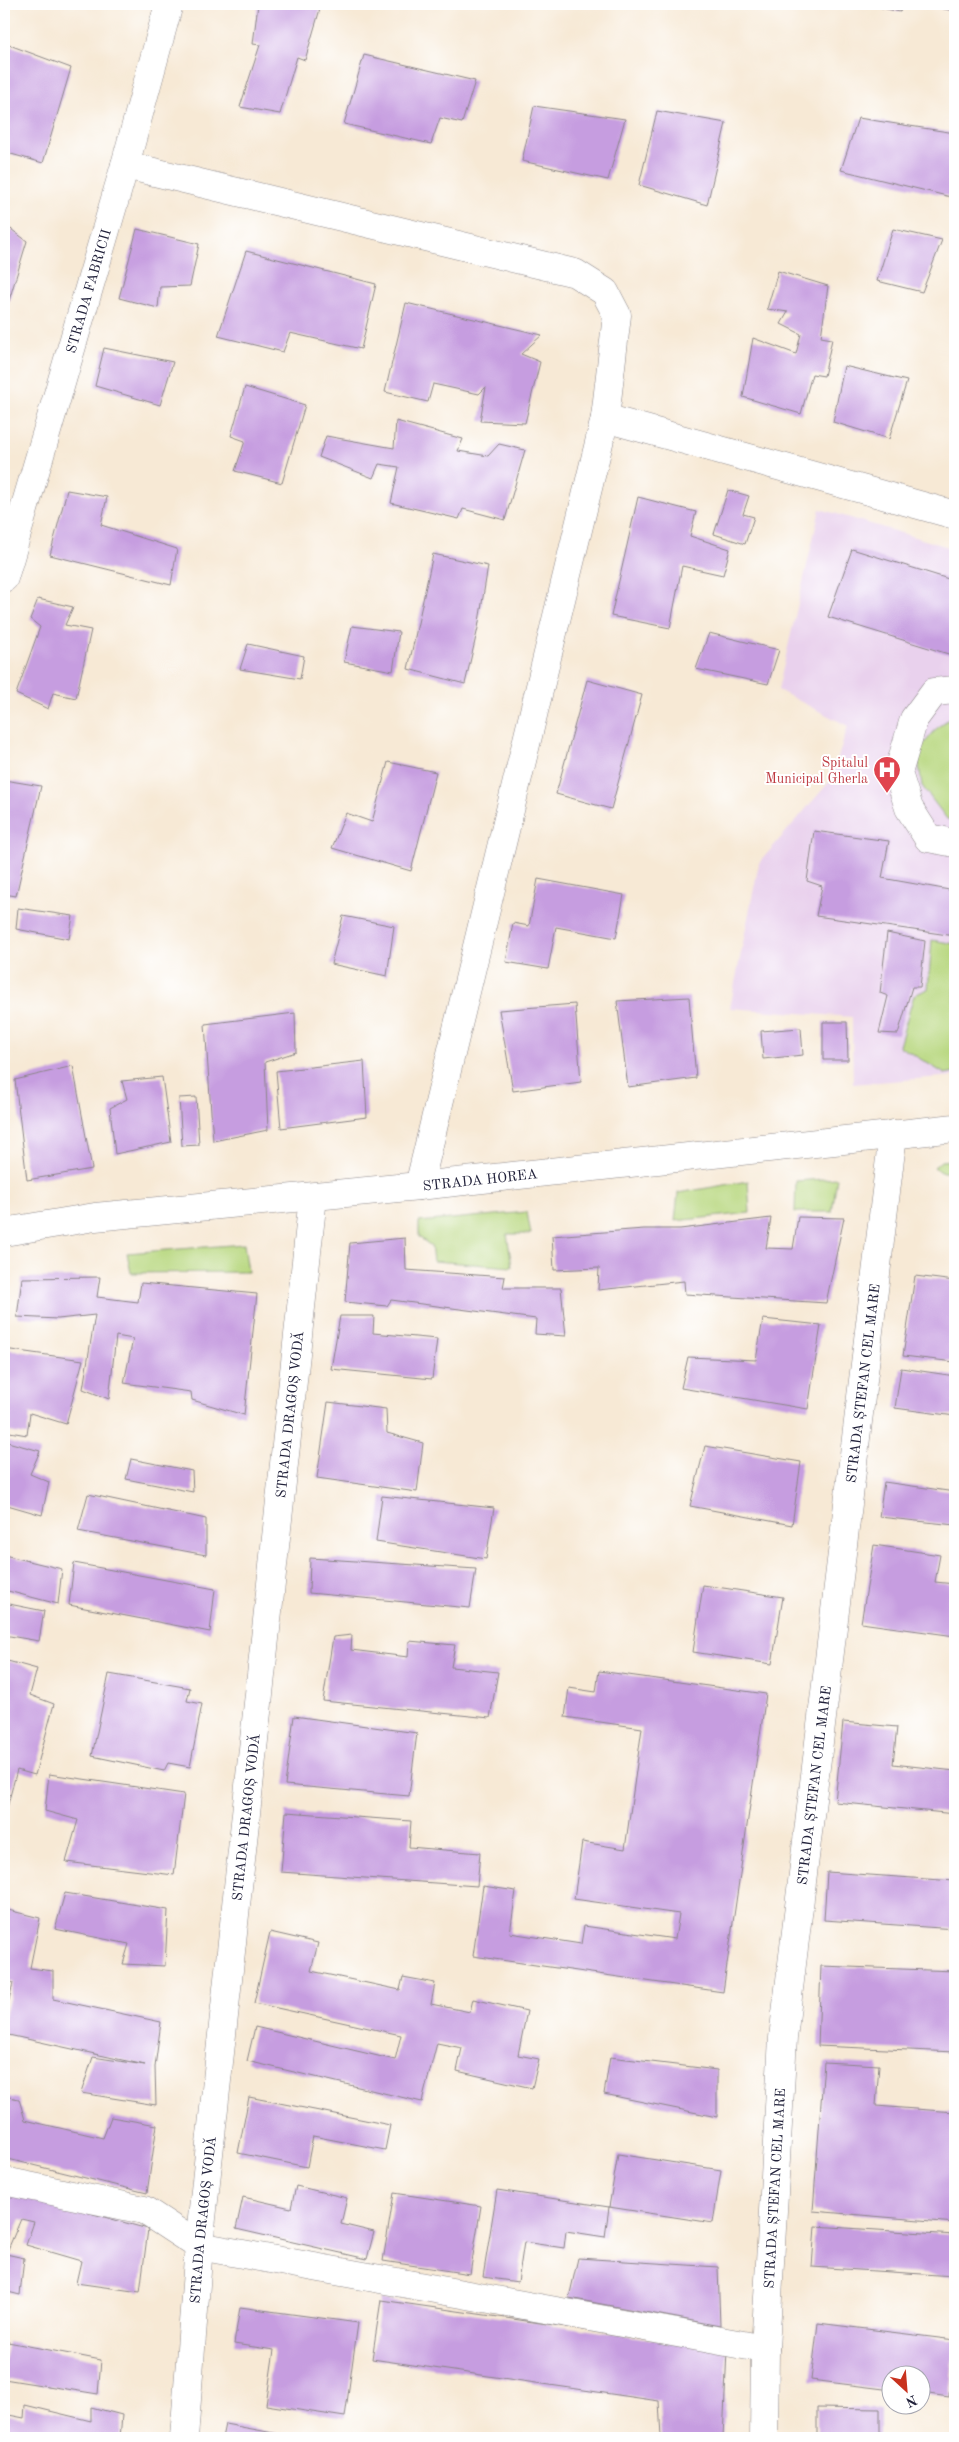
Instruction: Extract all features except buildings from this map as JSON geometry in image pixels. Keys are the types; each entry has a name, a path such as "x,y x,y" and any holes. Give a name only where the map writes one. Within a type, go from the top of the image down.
{"street":[{"name":"STRADA FABRICII","path":"4,578 169,4"},
{"path":"124,165 575,273 605,292 618,315 605,418 419,1186"},
{"path":"605,418 955,514"},
{"path":"955,690 934,692 914,719 898,773 909,808 928,838 955,842"},
{"name":"STRADA HOREA","path":"4,1232 95,1217 313,1197 955,1128"},
{"name":"STRADA ȘTEFAN CEL MARE","path":"764,2438 765,2350 783,2038 893,1134"},
{"name":"STRADA DRAGOȘ VODĂ","path":"184,2438 199,2246 313,1197"},
{"path":"4,2181 144,2210 199,2246 765,2350"}],"shaded area":[{"name":"Spitalul Municipal Gherla","path":"820,509 955,549 955,1076 853,1084 852,1017 730,1008 759,863 831,780 848,726 778,690"}],"green space":[{"path":"955,714 955,820 947,819 922,786 917,752 938,727"},
{"path":"932,940 955,944 955,1072 945,1074 899,1046 914,995 928,989"},
{"path":"955,1160 955,1172 940,1172 934,1167 941,1161"},
{"path":"837,1178 832,1212 795,1212 796,1181"},
{"path":"748,1181 750,1213 675,1221 678,1193"},
{"path":"527,1212 531,1234 507,1234 512,1267 433,1261 431,1246 419,1237 419,1222"},
{"path":"244,1244 248,1272 131,1273 127,1253"}],"place":[{"name":"Spitalul Municipal Gherla","path":"887,794"}]}
